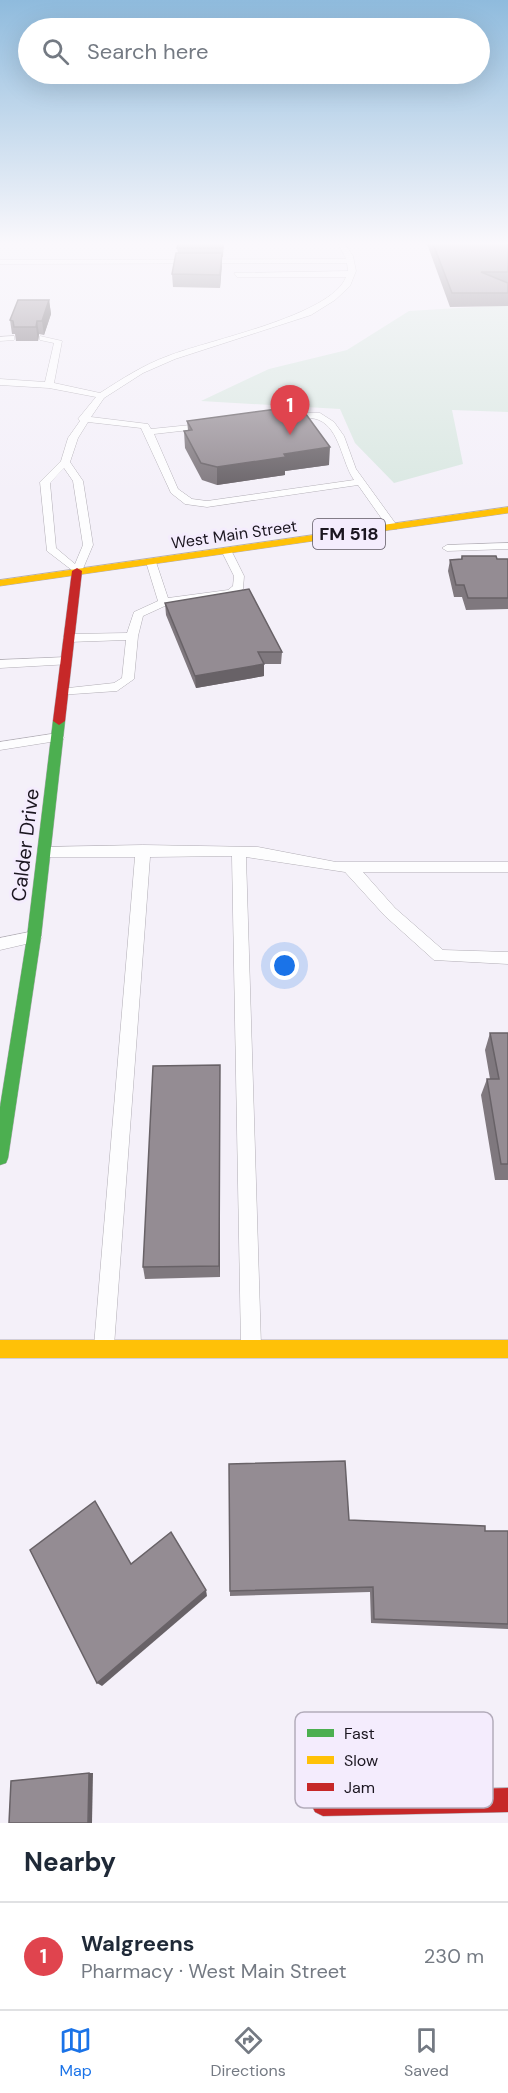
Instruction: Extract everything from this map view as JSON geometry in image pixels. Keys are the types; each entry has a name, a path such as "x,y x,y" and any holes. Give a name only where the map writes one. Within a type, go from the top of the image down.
{"street":[{"name":"West Main Street","path":"0,584 508,510"},
{"name":"Calder Drive","path":"0,1158 34,937 77,572"},
{"path":"0,1349 508,1349"},
{"path":"493,1800 508,1800"}],"lane":[{"path":"65,462 78,481 88,545 77,572 51,549 45,482 65,462 73,438 83,419 101,396 140,371 172,357 270,326"},
{"path":"0,339 11,338"},
{"path":"43,338 58,341 49,386"},
{"path":"0,381 49,386 101,396"},
{"path":"281,416 312,416 326,419 339,436 351,469 393,527"},
{"path":"83,419 138,423 145,426 174,491 189,501 207,504 360,482"},
{"path":"148,432 214,424"},
{"path":"447,548 508,546"},
{"path":"63,692 117,687 128,679 132,636 138,614 164,602 231,593 239,587 239,576 227,552"},
{"path":"151,562 164,602"},
{"path":"69,638 132,636"},
{"path":"0,664 67,661"},
{"path":"0,746 58,737"},
{"path":"104,1349 143,850"},
{"path":"45,852 239,851 349,867 508,867"},
{"path":"239,851 251,1349"},
{"path":"349,867 390,912 439,956 475,959 508,958"},
{"path":"0,944 34,937"}],"shaded area":[{"path":"385,326 508,326 508,412 452,410 463,464 394,483 355,443 340,409 201,401 269,369 347,350"}],"building":[{"path":"300,406 330,447 284,454 286,457 217,467 201,463 184,431 192,430 187,421"},
{"path":"462,556 496,556 497,559 508,559 508,598 468,598 464,585 456,585 450,560 462,559"},
{"path":"249,589 282,652 258,652 264,664 195,676 165,603"},
{"path":"490,1033 508,1033 508,1164 501,1164 487,1079 499,1079"},
{"path":"220,1065 219,1266 143,1267 153,1066"},
{"path":"345,1461 349,1520 485,1526 485,1531 508,1531 508,1624 374,1619 373,1587 230,1591 229,1464"},
{"path":"95,1501 131,1564 171,1532 206,1590 97,1683 30,1550"},
{"path":"89,1773 88,1823 9,1823 11,1781"}],"traffic: fast":[{"path":"0,1158 34,937 59,721"}],"traffic: slow":[{"path":"0,583 508,510"},
{"path":"0,1349 508,1349"}],"traffic: jam":[{"path":"59,721 77,571"},
{"path":"493,1800 508,1800"}],"place":[{"name":"Walgreens","path":"290,435"}]}
